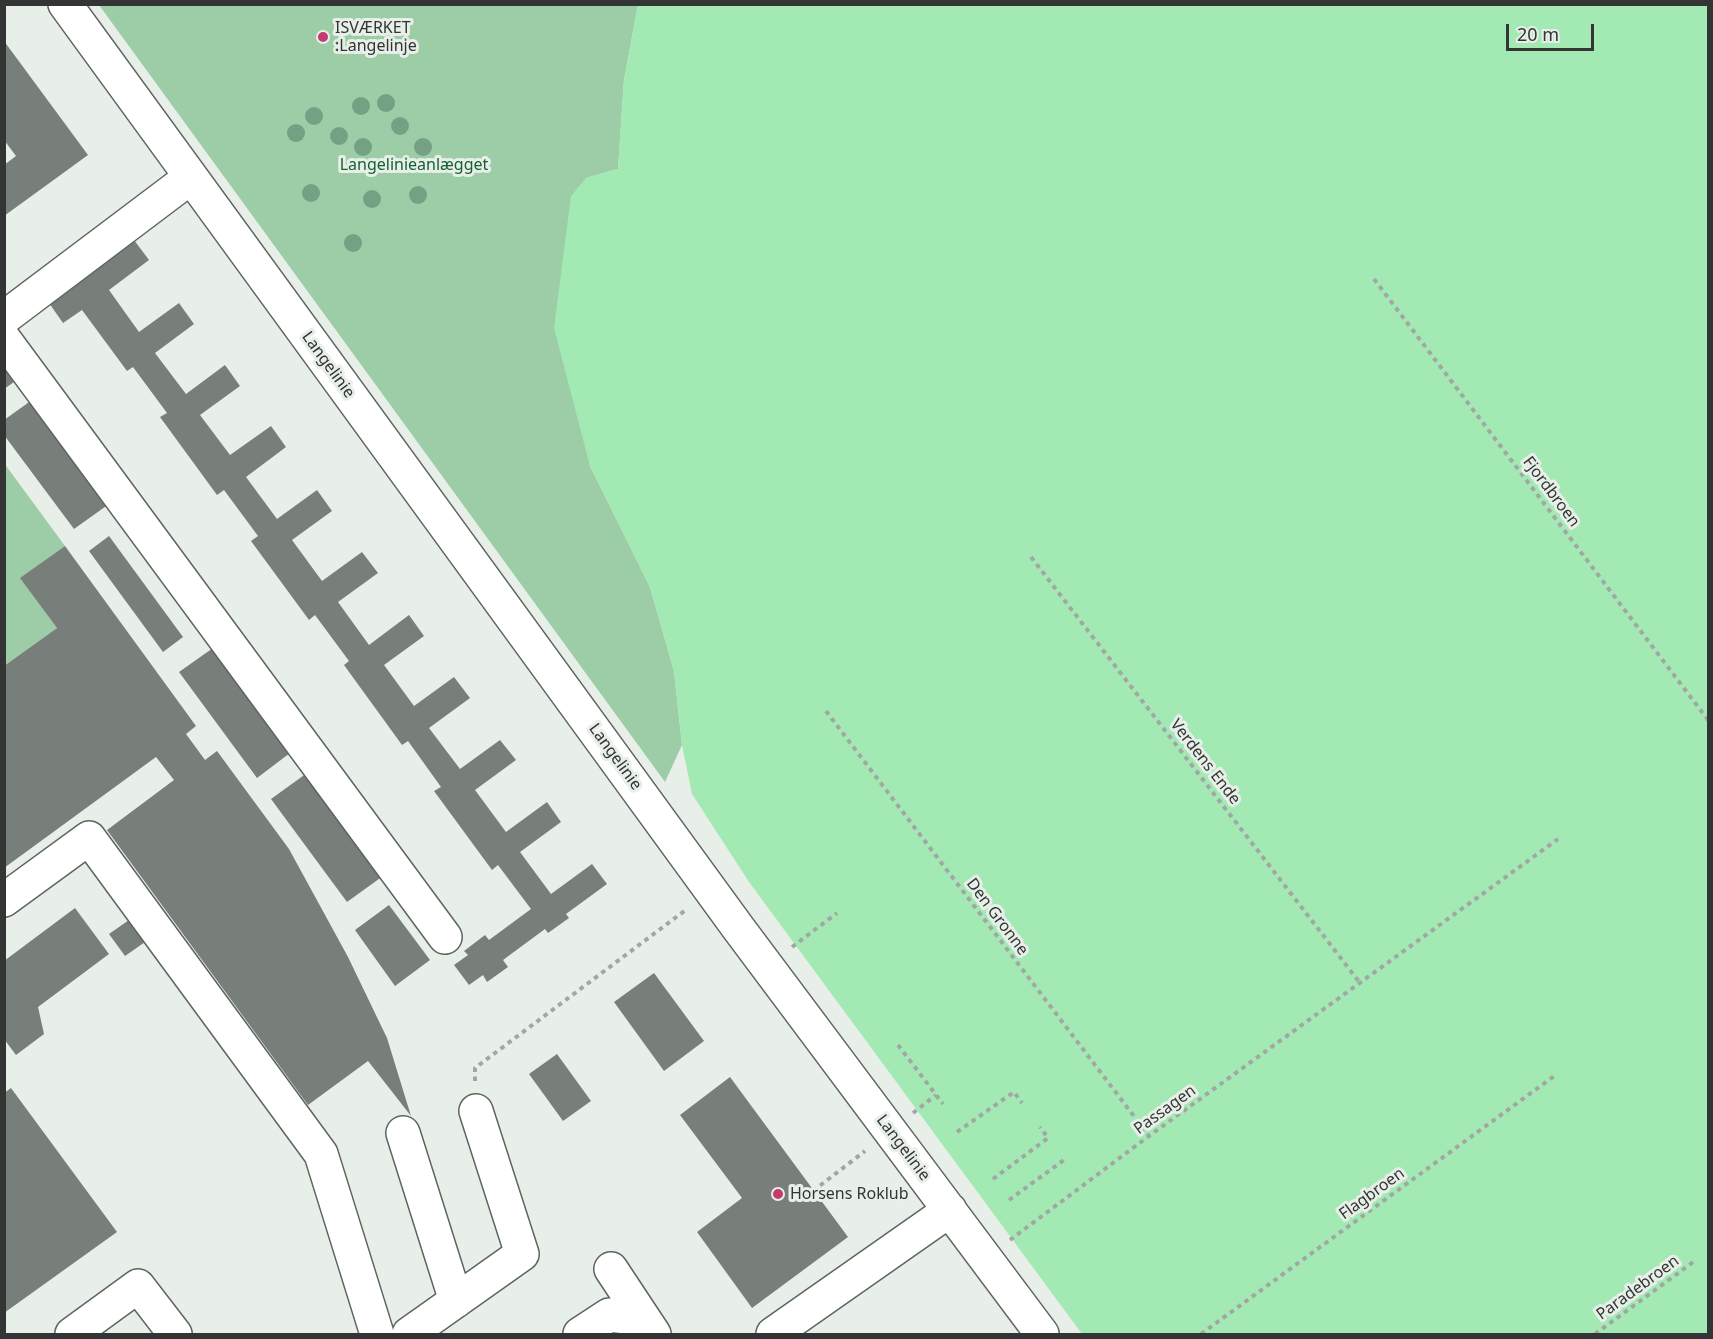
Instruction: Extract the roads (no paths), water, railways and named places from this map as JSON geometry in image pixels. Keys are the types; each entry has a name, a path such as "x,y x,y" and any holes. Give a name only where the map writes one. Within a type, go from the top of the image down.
{"street":[{"name":"Langelinie","path":"65,4 712,891 1042,1335"},
{"path":"4,318 191,177"},
{"path":"4,339 444,937"},
{"path":"4,900 89,838 321,1154 377,1335"},
{"path":"410,1335 522,1254 476,1111"},
{"path":"403,1133 456,1301"},
{"path":"773,1335 950,1210"},
{"path":"611,1269 649,1327"},
{"path":"72,1335 138,1286 175,1335"},
{"path":"580,1335 609,1315 649,1327"}],"place":[{"name":"ISVÆRKET :Langelinje","path":"323,37"},
{"name":"Horsens Roklub","path":"778,1194"}],"park label":[{"name":"Langelinieanlægget","path":"414,165"}]}
